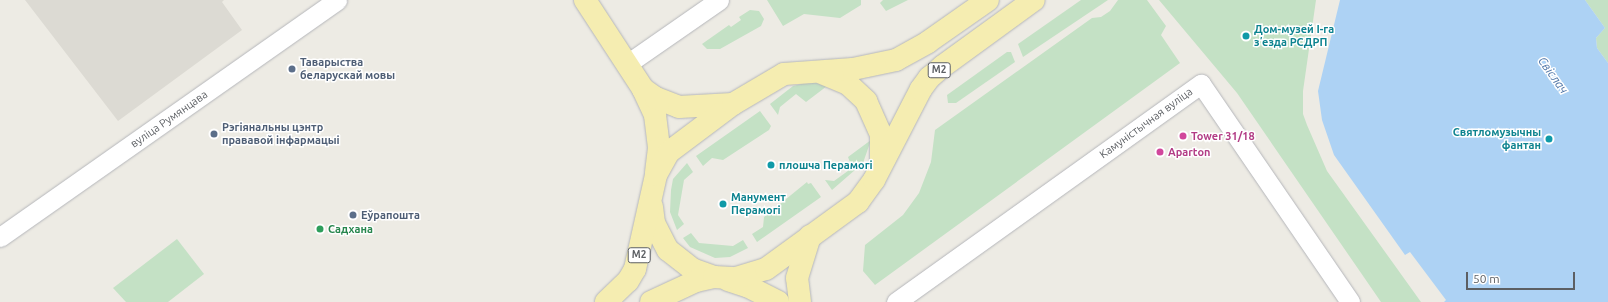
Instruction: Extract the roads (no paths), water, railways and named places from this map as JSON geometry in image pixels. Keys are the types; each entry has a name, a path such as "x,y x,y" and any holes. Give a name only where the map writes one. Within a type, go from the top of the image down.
{"main road":[{"path":"585,0 643,88 655,115 658,134 656,175"},
{"name":"М2","path":"606,302 628,281 636,269 656,175 669,152 733,104 784,74 859,68 896,60 923,46 988,0"},
{"name":"М2","path":"651,302 678,287 718,278 746,276 766,269 858,202 868,191 921,89 929,78 943,66 1034,0"},
{"name":"М2","path":"813,72 839,78 859,92 866,100 881,134 882,157 879,170"},
{"path":"643,88 656,98 679,107 733,104"},
{"name":"М2","path":"652,198 654,223 668,250 692,269 718,278"},
{"path":"800,302 797,278 810,236"},
{"path":"718,278 747,286 778,302"}],"street":[{"name":"вуліца Румянцава","path":"0,237 337,0"},
{"path":"627,64 719,0"},
{"name":"Камуністычная вуліца","path":"896,302 1201,84 1350,302"}],"water":[{"name":"Свіслач","path":"1340,0 1585,0 1605,28 1596,38 1597,48 1608,63 1608,302 1444,302 1446,300 1410,252 1405,255 1334,155 1322,120 1318,91"}],"place":[{"name":"Дом-музей I-га зʼезда РСДРП","path":"1246,36"},
{"name":"Таварыства беларускай мовы","path":"292,69"},
{"name":"Рэгіянальны цэнтр прававой інфармацыі","path":"214,134"},
{"name":"Tower 31/18","path":"1183,136"},
{"name":"Святломузычны фантан","path":"1549,139"},
{"name":"Aparton","path":"1160,152"},
{"name":"плошча Перамогі","path":"771,165"},
{"name":"Манумент Перамогі","path":"723,204"},
{"name":"Еўрапошта","path":"353,215"},
{"name":"Садхана","path":"320,229"}]}
